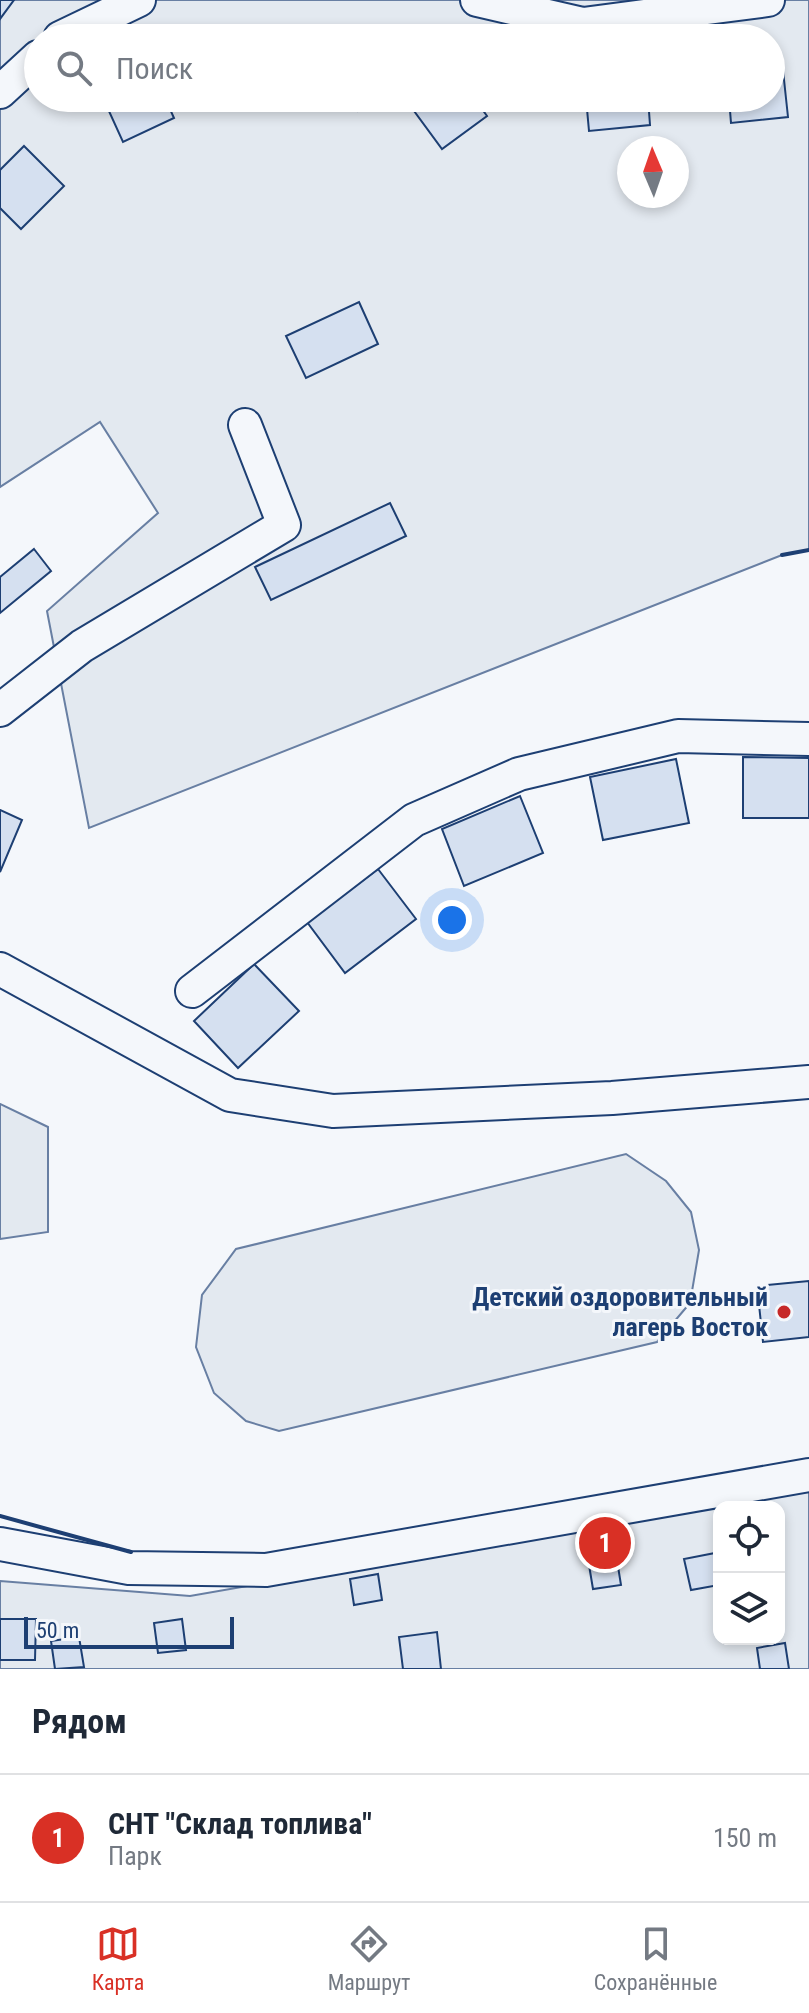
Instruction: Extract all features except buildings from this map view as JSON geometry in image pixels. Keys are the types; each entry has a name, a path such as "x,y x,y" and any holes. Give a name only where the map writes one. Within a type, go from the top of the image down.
{"street":[{"path":"89,24 139,0"},
{"path":"477,0 583,24 768,0"},
{"path":"0,92 24,70"},
{"path":"0,710 82,646 284,525 245,425"},
{"path":"192,991 414,820 519,774 678,736 809,739"},
{"path":"0,969 230,1095 333,1111 612,1098 809,1082"},
{"path":"0,1544 129,1568 266,1570 809,1475"}],"shaded area":[{"path":"0,0 809,0 809,550 782,555 89,828 47,611 158,513 100,422 0,487"},
{"path":"0,1104 48,1127 48,1232 0,1239"},
{"path":"626,1154 666,1181 691,1212 699,1250 690,1303 657,1342 279,1431 246,1421 214,1393 196,1347 202,1295 236,1249"},
{"path":"809,1488 809,1669 0,1669 0,1581 190,1596 713,1505 713,1645 785,1645 785,1501 734,1501"}],"wall":[{"path":"782,555 809,550"},
{"path":"0,1516 131,1552"}],"place":[{"name":"Детский оздоровительный лагерь Восток","path":"784,1312"},
{"name":"СНТ \"Склад топлива\"","path":"605,1543"}]}
